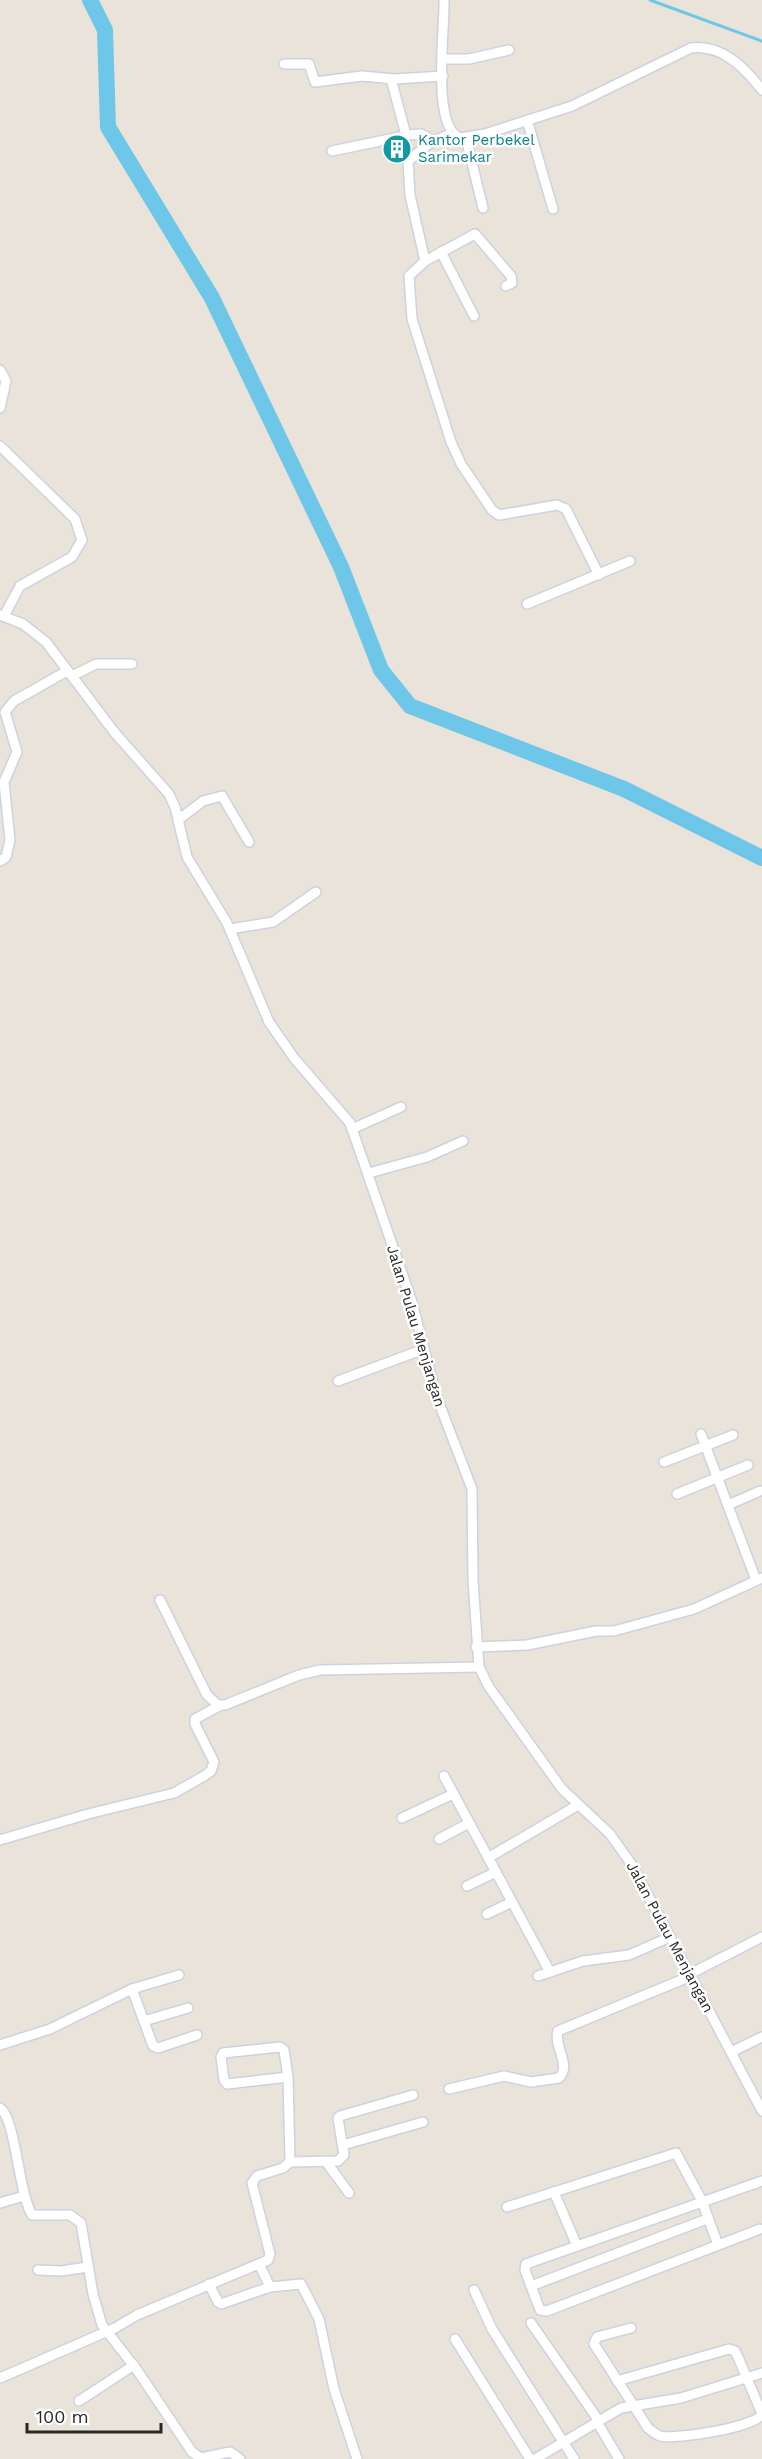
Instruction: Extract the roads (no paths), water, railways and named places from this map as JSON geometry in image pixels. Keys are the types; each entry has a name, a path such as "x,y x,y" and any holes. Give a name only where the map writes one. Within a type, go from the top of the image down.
{"street":[{"path":"444,0 444,114 452,133"},
{"path":"425,261 410,195 407,166 411,156 434,141 452,133 466,138 579,103 639,71 696,47 713,50 732,58 762,90"},
{"path":"443,59 470,59 509,50"},
{"path":"284,64 309,64 315,82 362,76 391,79 443,76"},
{"path":"391,79 406,135"},
{"path":"527,120 553,209"},
{"path":"332,151 406,135 422,134 434,141"},
{"path":"466,138 483,208"},
{"path":"506,286 512,283 511,276 478,235 465,238 425,261 409,276 410,308 457,456 492,510 500,515 557,505 566,509 599,575"},
{"path":"441,252 474,316"},
{"path":"0,370 6,381 0,408"},
{"path":"0,446 75,519 81,534 80,547 72,557 20,586 2,615"},
{"path":"527,604 630,561"},
{"name":"Jalan Pulau Menjangan","path":"2,615 23,624 46,642 115,734 169,794 191,867 230,929 269,1022 300,1065 337,1106 352,1129 412,1302 436,1395 472,1489 476,1647 479,1666 489,1687 556,1781 610,1834 628,1859 731,2052 759,2097 762,2111"},
{"path":"0,861 6,857 10,840 4,782 17,752 5,712 14,701 83,668 99,663 132,664"},
{"path":"178,820 203,801 222,796 249,842"},
{"path":"230,929 273,922 316,892"},
{"path":"352,1129 401,1107"},
{"path":"369,1173 427,1157 463,1141"},
{"path":"338,1381 424,1349"},
{"path":"476,1647 527,1645 596,1631 609,1632 694,1609 759,1579 701,1434"},
{"path":"664,1462 733,1435"},
{"path":"678,1494 748,1465"},
{"path":"728,1505 760,1491"},
{"path":"160,1600 207,1695 213,1704 221,1705"},
{"path":"0,1840 88,1814 164,1796 192,1783 214,1765 214,1757 195,1724 195,1719 221,1705 299,1675 320,1670 479,1666"},
{"path":"444,1776 550,1972"},
{"path":"402,1818 453,1794"},
{"path":"488,1858 578,1805"},
{"path":"439,1839 469,1823"},
{"path":"467,1886 496,1872"},
{"path":"487,1914 512,1902"},
{"path":"538,1976 583,1961 629,1955 670,1937"},
{"path":"450,2089 504,2076 531,2082 559,2078 564,2072 564,2065 557,2041 558,2031 690,1975 762,1937"},
{"path":"0,2045 50,2029 132,1989 179,1975"},
{"path":"132,1989 155,2048 197,2035"},
{"path":"144,2021 188,2008"},
{"path":"731,2052 762,2037"},
{"path":"288,2077 227,2084 224,2080 221,2055 280,2047 284,2050 288,2077 290,2162"},
{"path":"0,2378 209,2284 268,2260 270,2254 252,2183 257,2176 283,2168 290,2162 327,2163 342,2158 343,2145 338,2118 341,2115 413,2095"},
{"path":"0,2108 9,2120 24,2196 34,2216 70,2215 77,2217 83,2230 96,2308 106,2330 134,2365 180,2436 196,2456 205,2458 233,2452 240,2459"},
{"path":"343,2145 423,2122"},
{"path":"507,2207 676,2153 702,2201 718,2245"},
{"path":"327,2163 349,2193"},
{"path":"760,2229 547,2311 540,2310 525,2270 526,2264 762,2181"},
{"path":"554,2192 577,2246"},
{"path":"0,2203 24,2196"},
{"path":"531,2286 707,2219"},
{"path":"259,2264 270,2287"},
{"path":"38,2270 74,2270 88,2267"},
{"path":"209,2284 221,2304 270,2287 301,2284 314,2306 334,2389 357,2459"},
{"path":"474,2290 492,2329 574,2459"},
{"path":"531,2323 598,2422 619,2459"},
{"path":"617,2381 729,2349 735,2351 762,2414 754,2422 693,2435 661,2436 648,2428 617,2381 595,2346 594,2340 631,2328"},
{"path":"455,2339 530,2459"},
{"path":"79,2401 134,2365"},
{"path":"535,2459 621,2408 681,2398 762,2373"}],"waterway":[{"path":"90,0 105,30 108,127 212,298 341,567 381,670 410,706 624,789 762,858"},
{"path":"650,0 762,41"}],"place":[{"name":"Kantor Perbekel Sarimekar","path":"397,149"}]}
